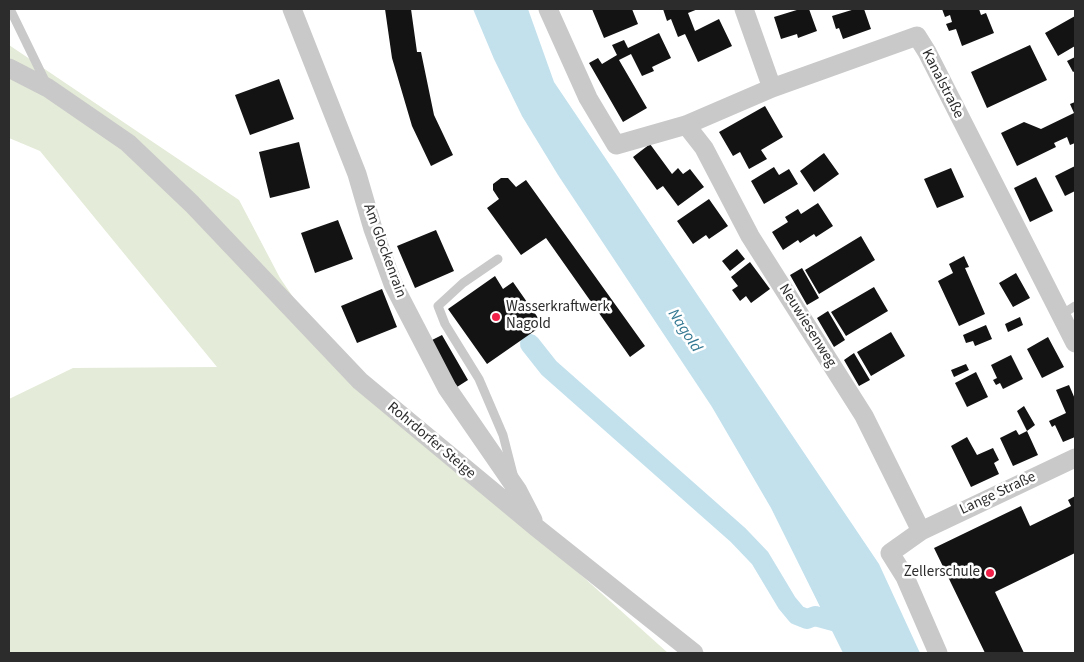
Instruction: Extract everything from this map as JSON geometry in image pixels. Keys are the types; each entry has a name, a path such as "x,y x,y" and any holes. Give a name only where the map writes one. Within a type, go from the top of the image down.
{"street":[{"name":"Am Glockenrain","path":"292,9 357,174 373,229 393,284 447,388 518,491 537,528"},
{"path":"548,9 588,98 616,145 686,125 772,88 744,9"},
{"name":"Kanalstraße","path":"772,88 917,36 1068,311 1075,342"},
{"name":"Rohrdorfer Steige","path":"9,68 48,88 128,143 192,204 360,381 537,528 694,653"},
{"name":"Neuwiesenweg","path":"686,125 704,148 750,236 864,416 921,531"},
{"name":"Lange Straße","path":"938,653 905,577 890,553 921,531 1075,458"}],"lane":[{"path":"10,9 48,88"},
{"path":"498,260 463,283 438,306 445,324 479,379 503,435 518,491"}],"green space":[{"path":"9,45 239,200 280,278 341,367 494,497 668,653 9,653 9,399 73,368 217,367 40,151 9,138"}],"water":[{"name":"Nagold","path":"473,9 528,9 554,82 879,564 920,653 843,653 771,508 712,407 558,175 522,116 494,59"}],"building":[{"path":"385,9 411,9 417,52 421,52 434,115 453,155 431,166 412,126 392,58"},
{"path":"592,9 632,9 638,24 604,38"},
{"path":"663,9 698,9 688,13 695,31 719,19 732,46 698,62 685,34 678,37 671,19 667,21"},
{"path":"800,9 809,9 817,31 798,38 797,34 781,39 774,17"},
{"path":"855,9 864,9 871,29 843,39 839,28 836,29 832,16"},
{"path":"942,9 979,9 981,15 986,13 994,33 962,46 956,29 949,31 946,24 952,22 950,15 945,17"},
{"path":"1075,16 1075,46 1058,56 1045,33"},
{"path":"659,33 671,58 652,67 654,71 642,76 631,54 619,60 647,108 623,122 589,63 598,58 602,64 617,55 612,45 624,40 628,48"},
{"path":"1030,45 1047,80 987,108 971,72"},
{"path":"1075,57 1075,71 1073,72 1067,61"},
{"path":"279,79 294,119 250,135 235,95"},
{"path":"1075,102 1075,143 1070,145 1067,137 1054,143 1056,147 1017,166 1001,133 1024,122 1041,129 1074,113 1070,104"},
{"path":"765,106 783,137 761,150 767,159 749,169 740,152 733,156 719,132"},
{"path":"299,142 310,188 270,198 259,152"},
{"path":"650,144 672,174 678,168 683,174 690,169 704,187 678,206 663,186 657,190 633,157"},
{"path":"824,153 839,174 814,192 800,171"},
{"path":"1075,166 1075,191 1065,196 1055,176"},
{"path":"774,167 779,175 789,169 798,184 764,204 751,181"},
{"path":"951,168 964,197 937,208 924,179"},
{"path":"1036,177 1053,211 1030,222 1014,188"},
{"path":"501,178 508,178 516,187 526,180 645,346 630,357 546,238 521,255 487,208 499,199 493,190 493,184"},
{"path":"709,199 728,226 709,239 706,235 693,244 677,221"},
{"path":"818,203 833,226 816,237 814,234 800,243 798,240 783,250 772,232 788,222 785,217 798,209 801,214"},
{"path":"338,220 353,259 315,273 301,233"},
{"path":"436,230 454,271 415,288 397,246"},
{"path":"861,236 875,260 819,294 805,270"},
{"path":"737,249 745,259 730,271 722,261"},
{"path":"964,256 969,267 965,268 985,314 959,326 938,281 953,273 949,264"},
{"path":"750,262 770,289 751,303 746,296 740,301 732,290 738,286 731,277"},
{"path":"802,268 819,298 807,305 790,275"},
{"path":"1016,273 1030,298 1013,307 999,283"},
{"name":"Wasserkraftwerk Nagold","path":"495,276 503,289 513,282 543,325 487,364 448,309"},
{"path":"874,287 888,311 846,336 831,312"},
{"path":"382,289 397,327 357,343 341,306"},
{"path":"828,311 845,340 834,347 817,318"},
{"path":"1020,317 1023,325 1008,332 1005,324"},
{"path":"986,325 992,339 975,346 973,341 966,343 963,335"},
{"path":"891,332 905,356 871,376 857,352"},
{"path":"442,335 468,380 457,387 430,341"},
{"path":"1048,337 1064,367 1042,378 1027,349"},
{"path":"854,353 870,380 859,386 844,360"},
{"path":"1011,355 1023,379 1003,389 1000,383 996,385 993,380 997,378 991,365"},
{"path":"966,364 969,370 954,377 951,370"},
{"path":"976,372 988,397 967,407 955,383"},
{"path":"1069,385 1075,399 1075,437 1063,442 1055,425 1052,427 1049,421 1066,413 1056,390"},
{"path":"1024,406 1035,425 1027,431 1017,411"},
{"path":"1016,430 1019,435 1027,431 1038,455 1013,466 1000,438"},
{"path":"967,437 977,455 993,448 999,460 994,463 999,474 971,487 951,446"},
{"name":"Zellerschule","path":"1075,496 1075,553 995,592 1024,653 985,653 934,548 1021,506 1030,526 1071,506 1068,500"}],"waterway":[{"path":"530,344 549,368 738,535 760,558 787,603 797,615 807,619 815,616 852,626"}],"place":[{"name":"Wasserkraftwerk Nagold","path":"496,317"},
{"name":"Zellerschule","path":"990,573"}]}
